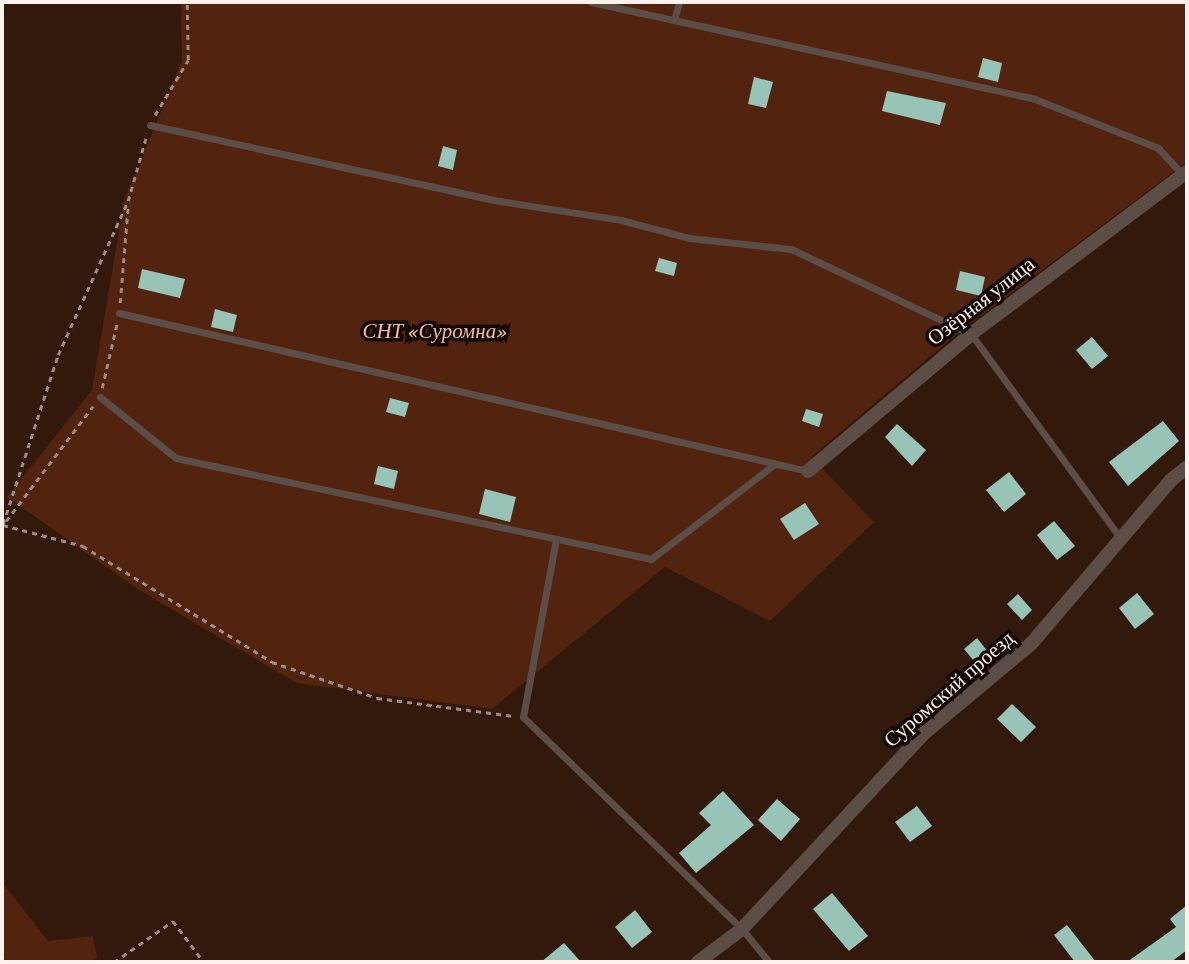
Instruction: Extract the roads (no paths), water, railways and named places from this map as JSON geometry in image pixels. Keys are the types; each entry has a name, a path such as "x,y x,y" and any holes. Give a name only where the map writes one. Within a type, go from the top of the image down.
{"street":[{"name":"Озёрная улица","path":"808,471 971,334 1185,174"},
{"name":"Суромский проезд","path":"698,962 742,929 922,735 1031,644 1187,467"}],"lane":[{"path":"591,2 1035,99 1158,148 1185,174"},
{"path":"674,20 679,2"},
{"path":"150,125 500,201 621,220 689,238 791,249 971,334 1121,539"},
{"path":"119,313 808,471"},
{"path":"100,397 176,458 651,559 775,464"},
{"path":"556,539 523,718 742,929 769,962"}],"park label":[{"name":"СНТ «Суромна»","path":"435,331"}]}
